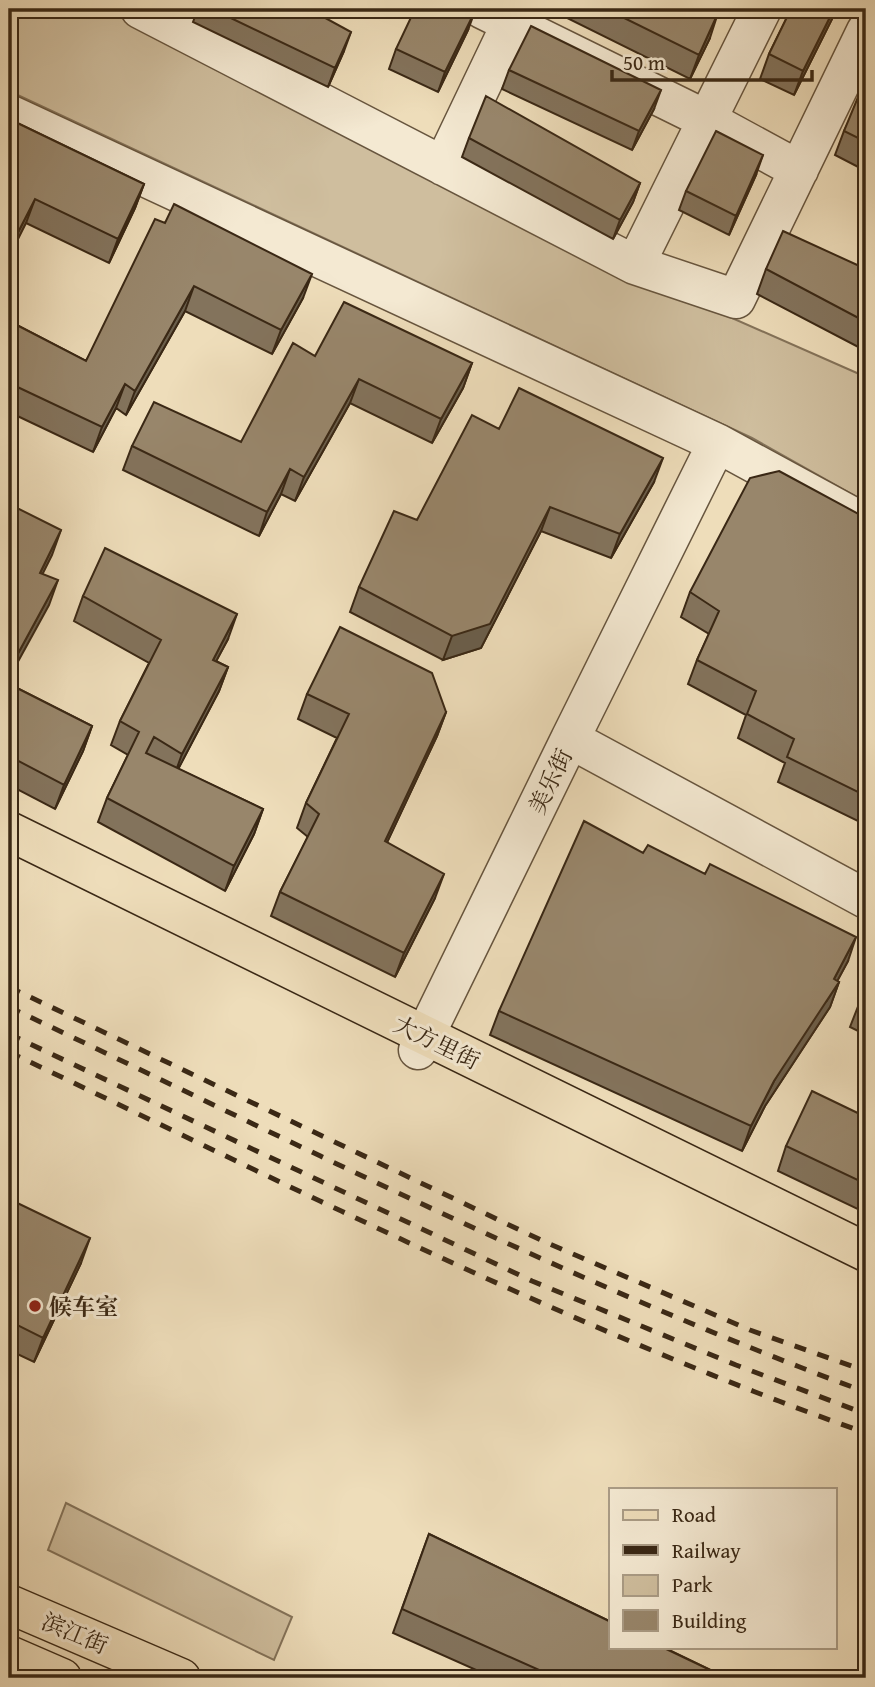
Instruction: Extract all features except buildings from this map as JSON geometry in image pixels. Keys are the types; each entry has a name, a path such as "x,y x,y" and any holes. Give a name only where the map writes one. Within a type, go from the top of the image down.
{"main road":[{"name":"大方里街","path":"9,831 866,1268"},
{"name":"大方里街","path":"9,850 866,1252"},
{"name":"滨江街","path":"9,1604 181,1678"},
{"name":"滨江街","path":"9,1656 50,1676"}],"street":[{"path":"140,9 635,265 736,299 866,31"},
{"path":"635,265 762,9"},
{"path":"443,166 504,13 799,170"},
{"path":"9,114 718,443 866,524"},
{"path":"570,739 718,443"},
{"name":"美乐街","path":"421,1043 570,739 866,900"}],"green space":[{"path":"9,9 110,9 639,277 866,377 866,502 752,438 9,91"},
{"path":"66,1503 292,1617 274,1660 48,1550"}],"railway":[{"path":"9,987 545,1242 750,1330 866,1371"},
{"path":"9,1007 540,1258 756,1350 866,1392"},
{"path":"9,1034 532,1281 736,1365 866,1414"},
{"path":"9,1052 326,1204 540,1302 756,1392 866,1433"}],"place":[{"name":"候车室","path":"35,1306"}]}
